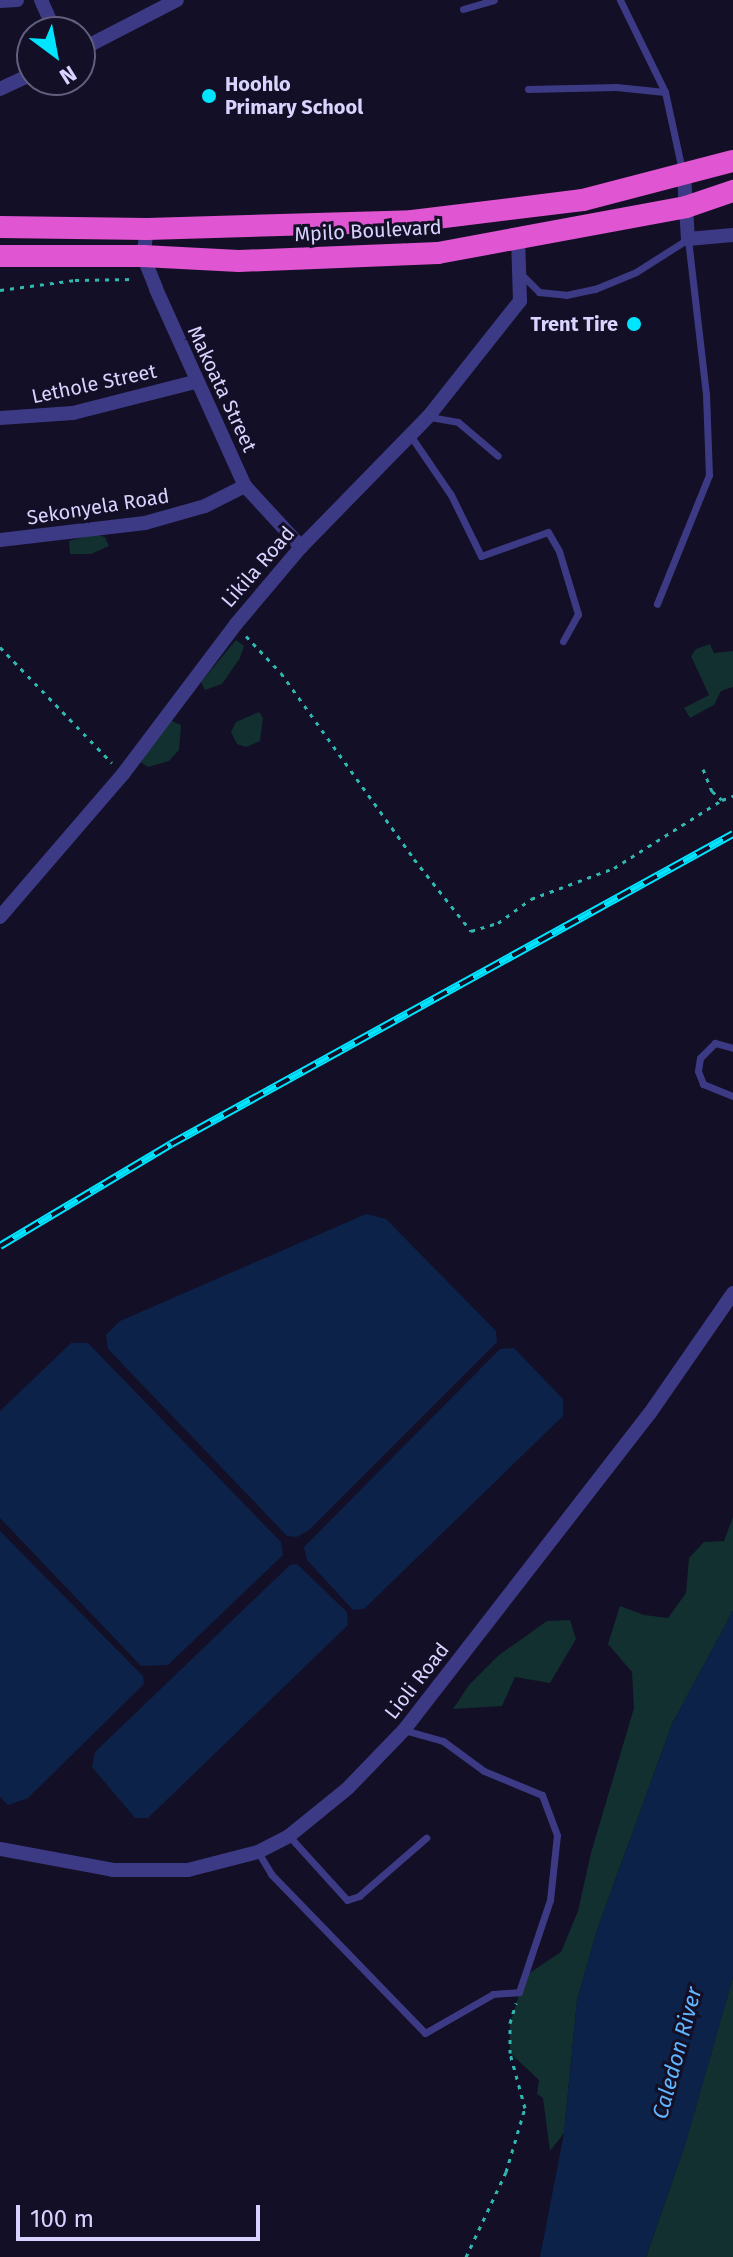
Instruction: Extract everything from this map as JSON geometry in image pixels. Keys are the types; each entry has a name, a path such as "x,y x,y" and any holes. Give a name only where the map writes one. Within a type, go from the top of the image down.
{"highway":[{"name":"Mpilo Boulevard","path":"0,227 147,229 329,226 494,214 583,200 733,161"},
{"name":"Mpilo Boulevard","path":"0,256 147,266 438,253 686,207 733,191"}],"street":[{"path":"0,1 17,0"},
{"path":"96,42 177,0"},
{"path":"684,176 688,239 733,235"},
{"path":"147,229 147,266"},
{"name":"Likila Road","path":"0,917 123,774 236,624 301,547 428,417 520,301 518,239"},
{"name":"Makoata Street","path":"147,266 195,382 245,486 301,547"},
{"name":"Lethole Street","path":"0,418 73,413 195,382"},
{"name":"Sekonyela Road","path":"0,540 145,523 205,506 245,486"},
{"name":"Lioli Road","path":"0,1849 113,1870 188,1870 258,1852 289,1836 348,1788 404,1730 650,1413 733,1293"}],"lane":[{"path":"463,9 494,0"},
{"path":"620,0 665,92 684,176"},
{"path":"528,89 616,87 665,92"},
{"path":"519,272 539,292 566,295 595,289 636,272 688,239 706,394 709,475 657,604"},
{"path":"428,417 458,422 498,456"},
{"path":"410,435 451,495 481,556 548,532 559,551 578,614 563,641"},
{"path":"733,1048 715,1043 700,1058 698,1071 703,1084 733,1096"},
{"path":"258,1852 271,1874 425,2033 493,1994 519,1992 550,1900 557,1835 542,1795 484,1771 443,1741 404,1730"},
{"path":"289,1836 347,1900 359,1896 426,1838"}],"path":[{"path":"0,290 75,280 116,282 147,266"},
{"path":"236,624 281,673 352,767 414,859 471,931 498,923 531,899 614,868 733,796"},
{"path":"0,647 123,774"},
{"path":"703,769 712,791 722,800"},
{"path":"466,2257 506,2172 525,2108 510,2053 510,2023 519,1992"}],"green space":[{"path":"94,534 105,537 109,546 91,554 70,554 69,541"},
{"path":"236,640 244,646 240,658 222,684 205,690 201,682"},
{"path":"710,644 714,653 733,651 733,687 721,691 714,705 690,718 684,708 709,695 691,656 696,649"},
{"path":"259,712 263,718 260,741 246,747 237,744 231,732 236,722"},
{"path":"170,720 181,725 179,750 169,761 148,767 139,761"},
{"path":"733,1517 733,1611 672,1724 597,1930 577,2000 564,2133 550,2151 543,2098 537,2094 539,2080 510,2053 510,2023 525,1976 561,1952 578,1911 591,1853 634,1708 632,1672 608,1644 620,1606 644,1615 668,1618 686,1593 689,1558 704,1542 724,1541"},
{"path":"570,1620 576,1639 550,1683 515,1677 502,1706 453,1709 469,1685 499,1655 547,1621"},
{"path":"733,1977 733,2257 646,2257 685,2145"}],"water":[{"path":"366,1214 386,1219 496,1331 497,1342 309,1530 297,1537 287,1536 108,1349 106,1335 120,1321"},
{"path":"71,1343 88,1343 281,1542 283,1555 168,1665 141,1666 0,1518 0,1411"},
{"path":"514,1348 563,1399 563,1416 364,1609 353,1610 307,1560 304,1547 500,1349"},
{"path":"0,1531 143,1676 144,1684 28,1798 8,1805 0,1797"},
{"path":"297,1564 347,1612 348,1625 148,1818 135,1818 92,1767 95,1752 290,1565"},
{"name":"Caledon River","path":"733,1611 733,1977 685,2145 646,2257 540,2257 564,2133 577,2000 597,1930 672,1724"}],"railway":[{"path":"0,1246 171,1144 733,834"}],"place":[{"name":"Hoohlo Primary School","path":"209,96"},
{"name":"Trent Tire","path":"634,324"}]}
